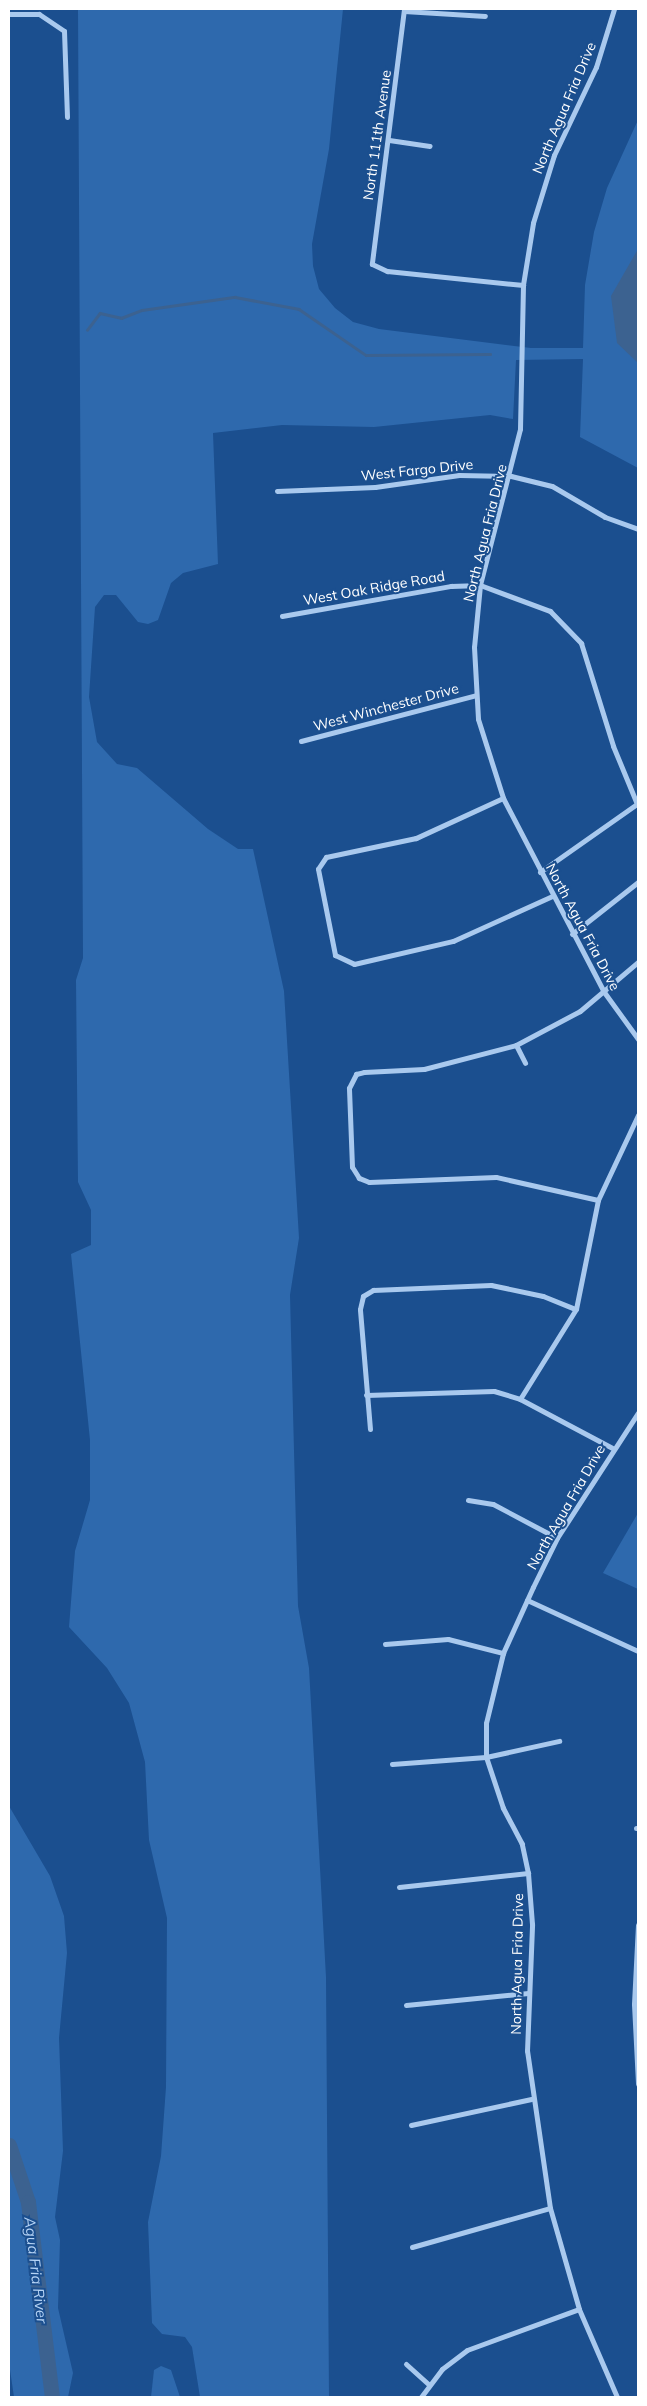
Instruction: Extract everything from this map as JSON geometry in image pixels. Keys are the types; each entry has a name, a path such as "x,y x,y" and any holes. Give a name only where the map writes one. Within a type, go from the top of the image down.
{"street":[{"name":"North Agua Fria Drive","path":"614,9 596,67 543,188 523,285 522,398 512,476 480,585 474,647 476,695 484,744 503,798 552,896 604,992 638,1039"},
{"name":"North 111th Avenue","path":"404,10 372,264 386,271 523,285"},
{"path":"404,10 485,16"},
{"path":"9,14 39,14 64,31 67,117"},
{"path":"389,140 430,146"},
{"name":"West Fargo Drive","path":"277,491 375,487 460,476 512,476 552,486 605,517 638,529"},
{"name":"West Oak Ridge Road","path":"282,616 451,586 480,585 527,600 572,629 589,662 610,738 637,803"},
{"name":"West Winchester Drive","path":"302,740 476,695"},
{"path":"503,798 416,838 333,855 322,861 320,879 335,955 343,962 384,959 453,941 552,896"},
{"path":"540,872 637,803"},
{"path":"572,934 638,882"},
{"path":"598,1200 496,1177 369,1182 359,1178 352,1167 351,1080 364,1072 424,1069 516,1045 604,992 638,962"},
{"path":"516,1045 525,1063"},
{"path":"520,1399 576,1309 598,1200 638,1115"},
{"path":"370,1429 366,1395 363,1296 373,1290 491,1285 543,1296 576,1309"},
{"path":"366,1395 469,1389 520,1399 612,1448"},
{"name":"North Agua Fria Drive","path":"616,2397 579,2309 550,2208 531,2099 528,1992 532,1924 528,1873 522,1844 503,1808 486,1756 488,1704 502,1653 557,1538 612,1448 638,1413"},
{"path":"468,1500 493,1504 557,1538"},
{"path":"527,1600 638,1650"},
{"path":"385,1644 448,1639 502,1653"},
{"path":"392,1764 486,1756 559,1742"},
{"path":"399,1887 528,1873"},
{"path":"638,1926 634,2004 638,2084"},
{"path":"406,2005 528,1992"},
{"path":"411,2126 531,2099"},
{"path":"412,2247 550,2208"},
{"path":"421,2397 429,2385 467,2350 579,2309"},
{"path":"406,2364 429,2385"}],"shaded area":[{"path":"78,9 343,9 329,149 312,244 313,266 319,289 335,308 353,322 379,329 531,348 583,348 585,285 594,232 607,188 638,120 638,468 580,437 583,359 516,360 513,419 490,415 374,427 282,425 213,433 218,564 183,573 171,583 158,620 148,624 138,622 116,595 104,595 95,607 89,697 97,742 117,764 137,768 208,829 238,849 253,849 284,991 299,1238 290,1295 298,1606 309,1668 326,1977 329,2397 200,2397 192,2347 185,2337 162,2334 152,2323 148,2222 161,2156 166,2087 167,1918 149,1840 145,1762 129,1703 107,1668 69,1627 75,1551 90,1500 90,1440 71,1254 91,1245 91,1210 78,1182 76,980 83,958"},
{"path":"638,249 638,363 617,343 611,296"},
{"path":"638,1513 638,1589 603,1573"},
{"path":"9,1806 50,1876 64,1916 67,1953 59,2038 63,2151 55,2217 60,2240 58,2308 73,2373 68,2397 14,2397 9,2363"},
{"path":"161,2366 171,2370 180,2397 151,2397 154,2370"}],"waterway":[{"path":"87,330 100,313 121,318 142,310 235,297 299,309 366,355 490,354"},
{"name":"Agua Fria River","path":"9,2145 28,2202 52,2397"}]}
